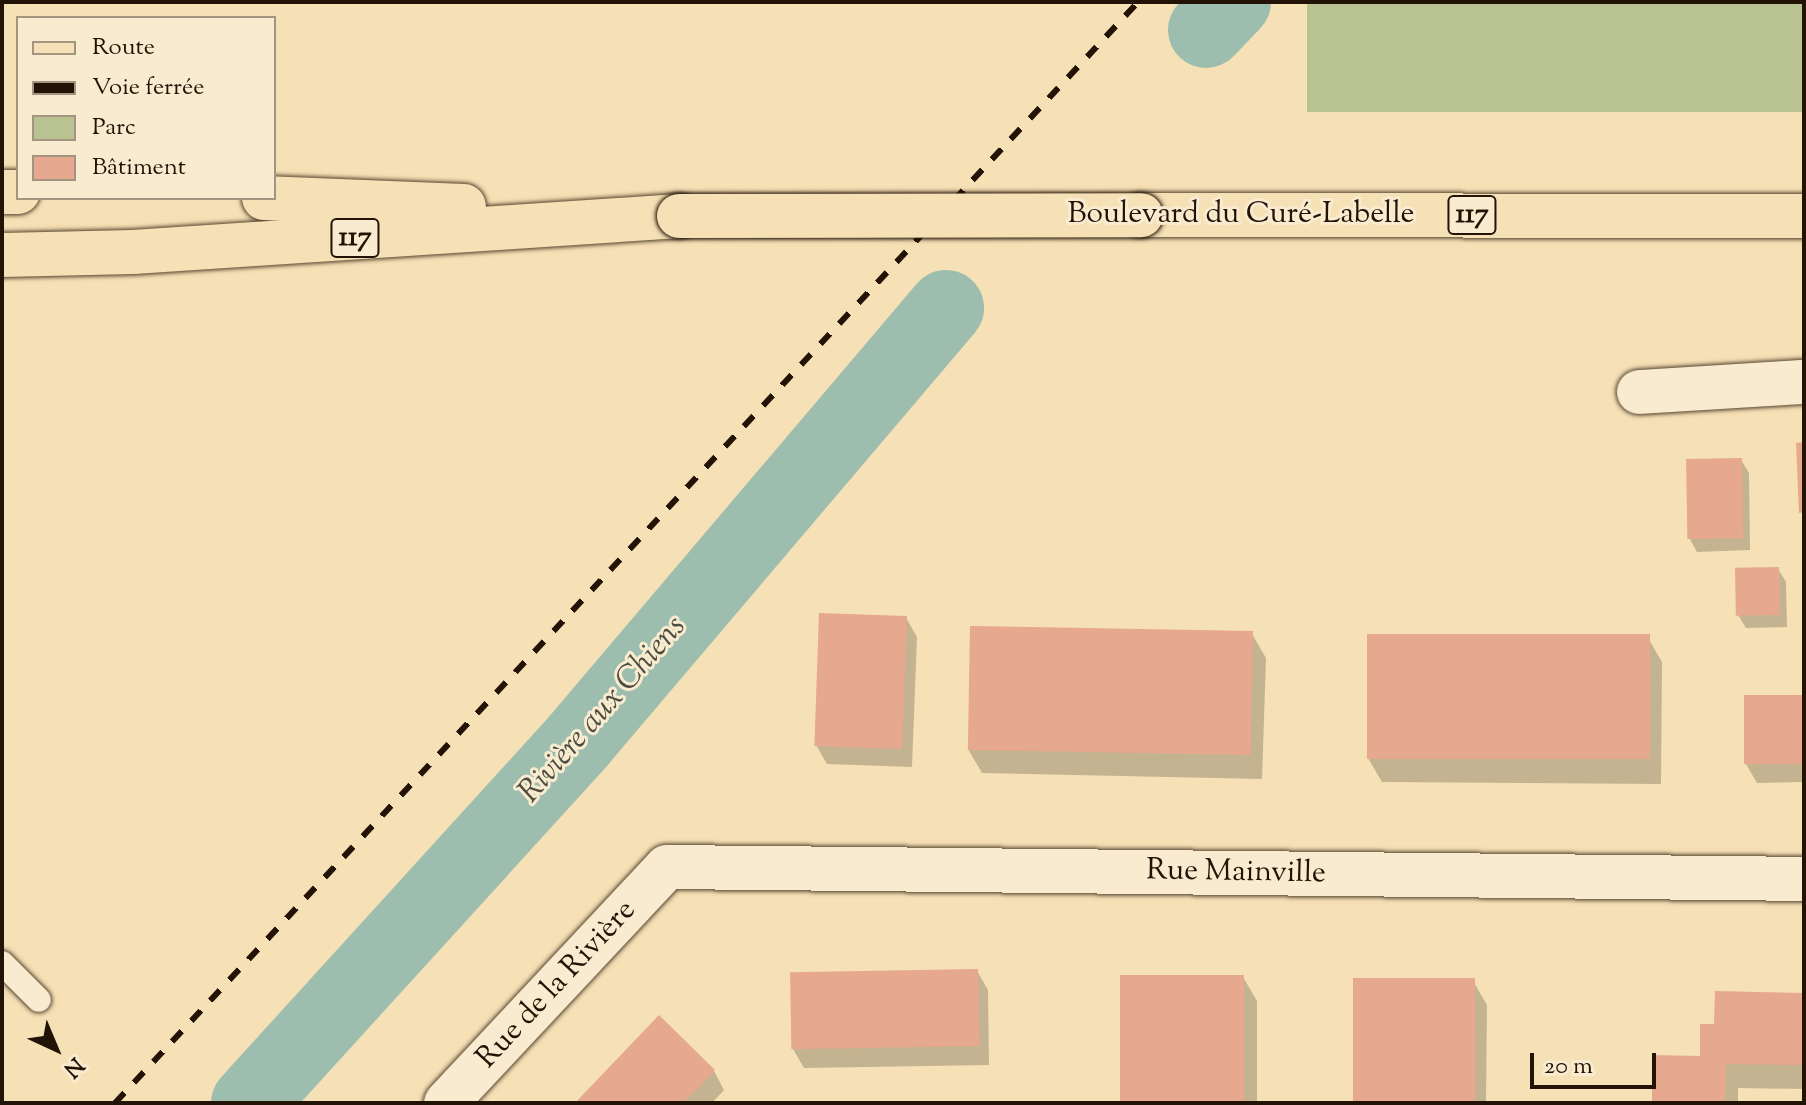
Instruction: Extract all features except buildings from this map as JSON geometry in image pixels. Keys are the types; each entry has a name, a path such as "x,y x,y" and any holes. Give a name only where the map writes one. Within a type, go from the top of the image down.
{"main road":[{"name":"Boulevard du Curé-Labelle","path":"276,199 679,216 1804,216"},
{"name":"Boulevard du Curé-Labelle","path":"2,255 149,251 679,216"}],"street":[{"path":"1639,392 1804,382"},
{"name":"Rue Mainville","path":"667,867 1804,879"},
{"name":"Rue de la Rivière","path":"446,1103 667,867"}],"lane":[{"path":"2,963 39,1000"}],"green space":[{"path":"1307,2 1804,2 1804,112 1307,112"}],"waterway":[{"name":"Rivière aux Chiens","path":"1206,30 1233,2"},
{"name":"Rivière aux Chiens","path":"249,1103 579,740 946,308"}],"railway":[{"path":"115,1103 1138,2"}]}
